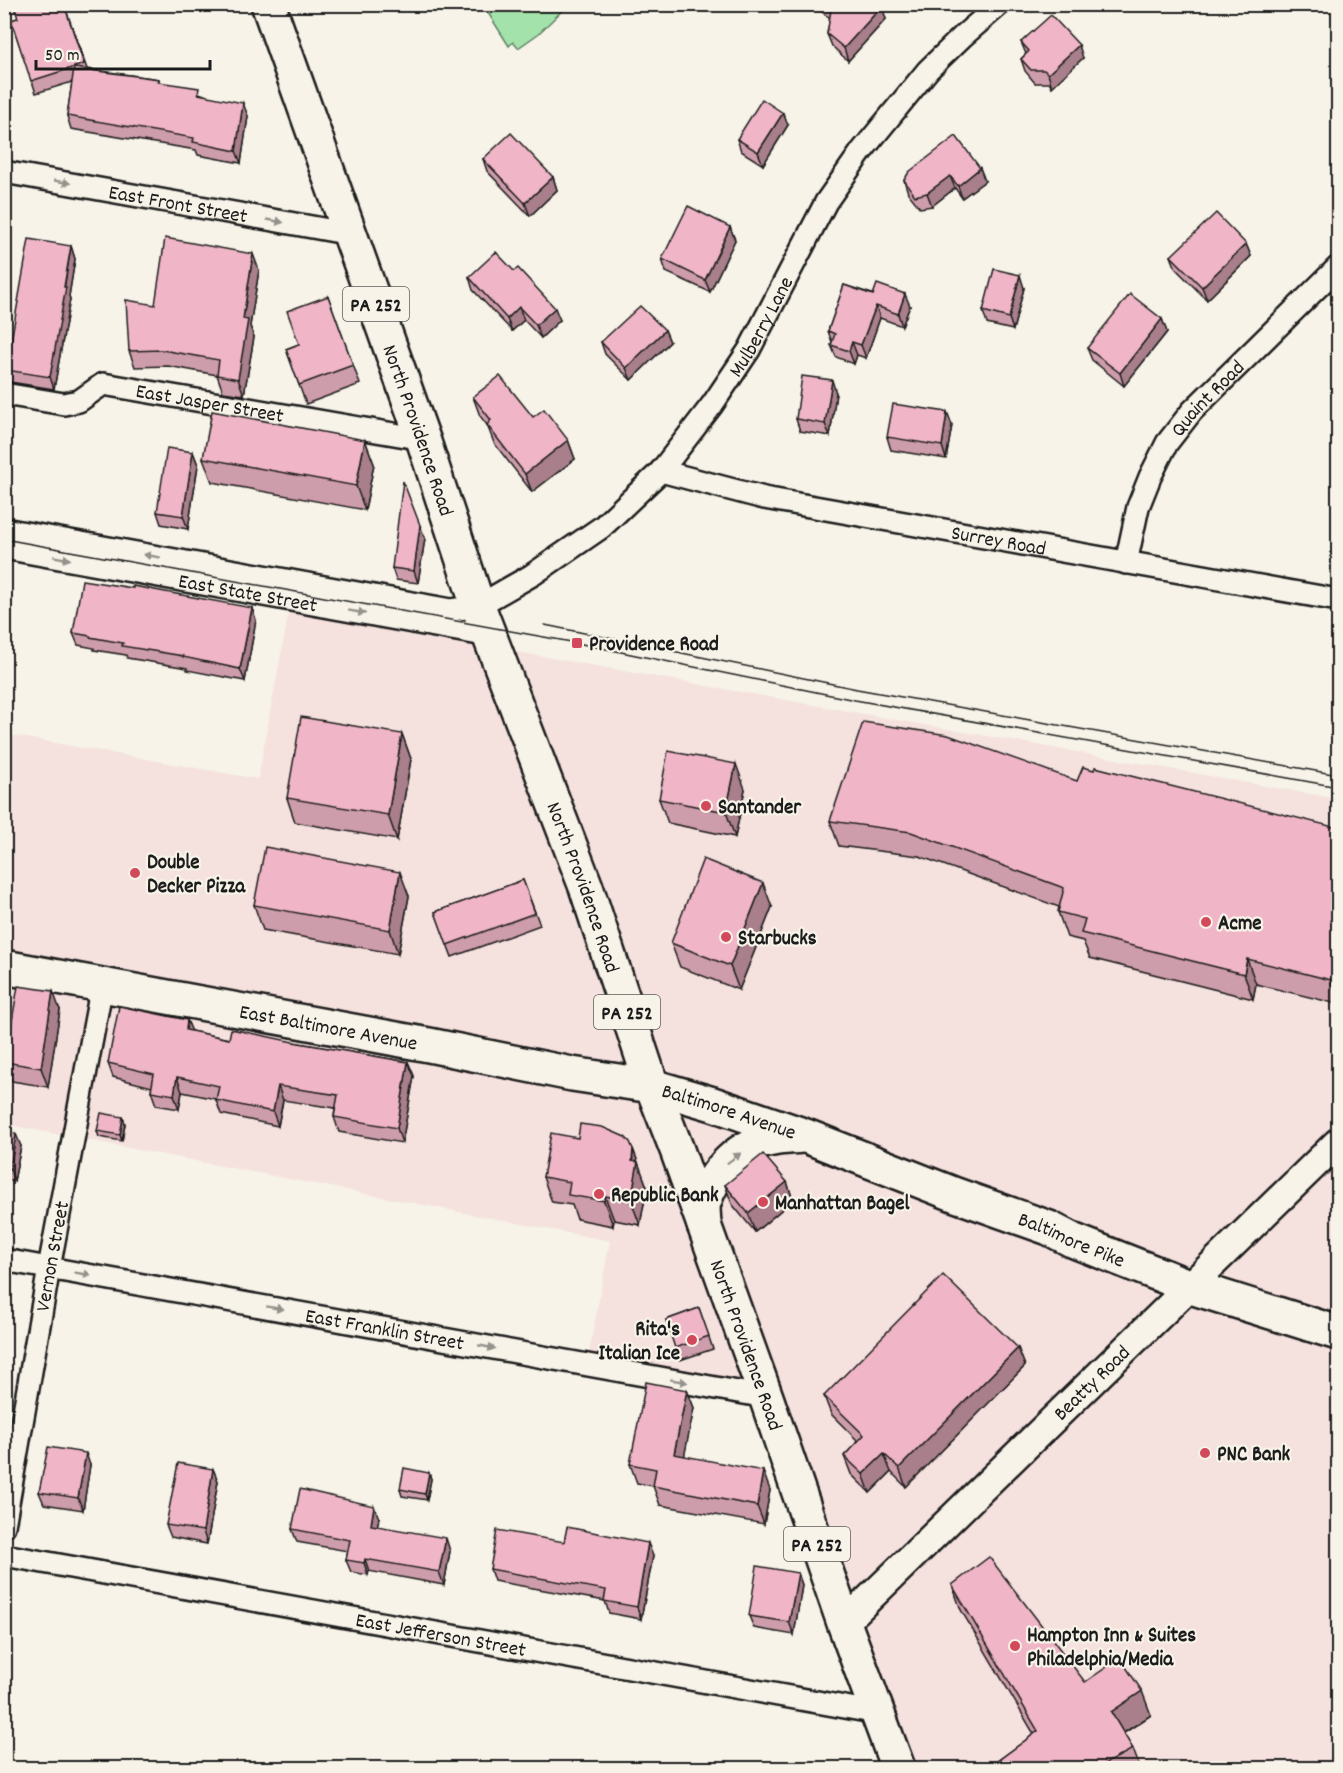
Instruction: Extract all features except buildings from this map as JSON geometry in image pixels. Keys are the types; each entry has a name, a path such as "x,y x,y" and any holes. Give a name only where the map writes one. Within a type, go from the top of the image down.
{"main road":[{"name":"North Providence Road","path":"268,4 423,439 478,606 586,887 652,1086 766,1396 844,1623 898,1768"},
{"name":"East Baltimore Avenue","path":"4,967 429,1045 572,1074 652,1086"},
{"name":"Baltimore Avenue","path":"652,1086 806,1136"},
{"path":"704,1227 704,1204 720,1170 733,1158 751,1146 771,1139 806,1136"},
{"name":"Baltimore Pike","path":"806,1136 946,1192 1049,1228 1072,1240 1191,1287 1338,1334"}],"street":[{"name":"Mulberry Lane","path":"478,606 532,575 602,527 662,471 712,405 748,350 826,202 861,152 928,70 999,4"},
{"name":"East Front Street","path":"5,173 351,234"},
{"name":"Quaint Road","path":"1126,563 1138,507 1167,443 1192,411 1338,267"},
{"name":"East Jasper Street","path":"4,394 64,404 79,401 103,384 423,439"},
{"name":"Surrey Road","path":"662,471 764,498 1338,600"},
{"name":"East State Street","path":"4,530 451,610 478,606"},
{"name":"East State Street","path":"4,548 490,636"},
{"name":"Vernon Street","path":"4,1526 102,985"},
{"name":"Beatty Road","path":"844,1623 1338,1142"},
{"name":"East Franklin Street","path":"4,1260 766,1396"},
{"name":"East Jefferson Street","path":"4,1555 878,1713"}],"shaded area":[{"path":"289,611 1338,799 1338,1759 1321,1768 918,1768 862,1621 753,1384 589,1353 610,1241 5,1124 4,734 258,779"}],"green space":[{"path":"483,5 568,5 538,34 518,48 513,42 509,46"}],"tram line":[{"path":"4,539 577,643 855,700 1338,787"},
{"path":"545,625 857,689 1338,775"}],"place":[{"name":"Providence Road","path":"577,643"},
{"name":"Santander","path":"706,806"},
{"name":"Double Decker Pizza","path":"135,873"},
{"name":"Acme","path":"1206,922"},
{"name":"Starbucks","path":"726,937"},
{"name":"Republic Bank","path":"599,1194"},
{"name":"Manhattan Bagel","path":"763,1202"},
{"name":"Rita's Italian Ice","path":"692,1340"},
{"name":"PNC Bank","path":"1205,1453"},
{"name":"Hampton Inn & Suites Philadelphia/Media","path":"1015,1646"}]}
